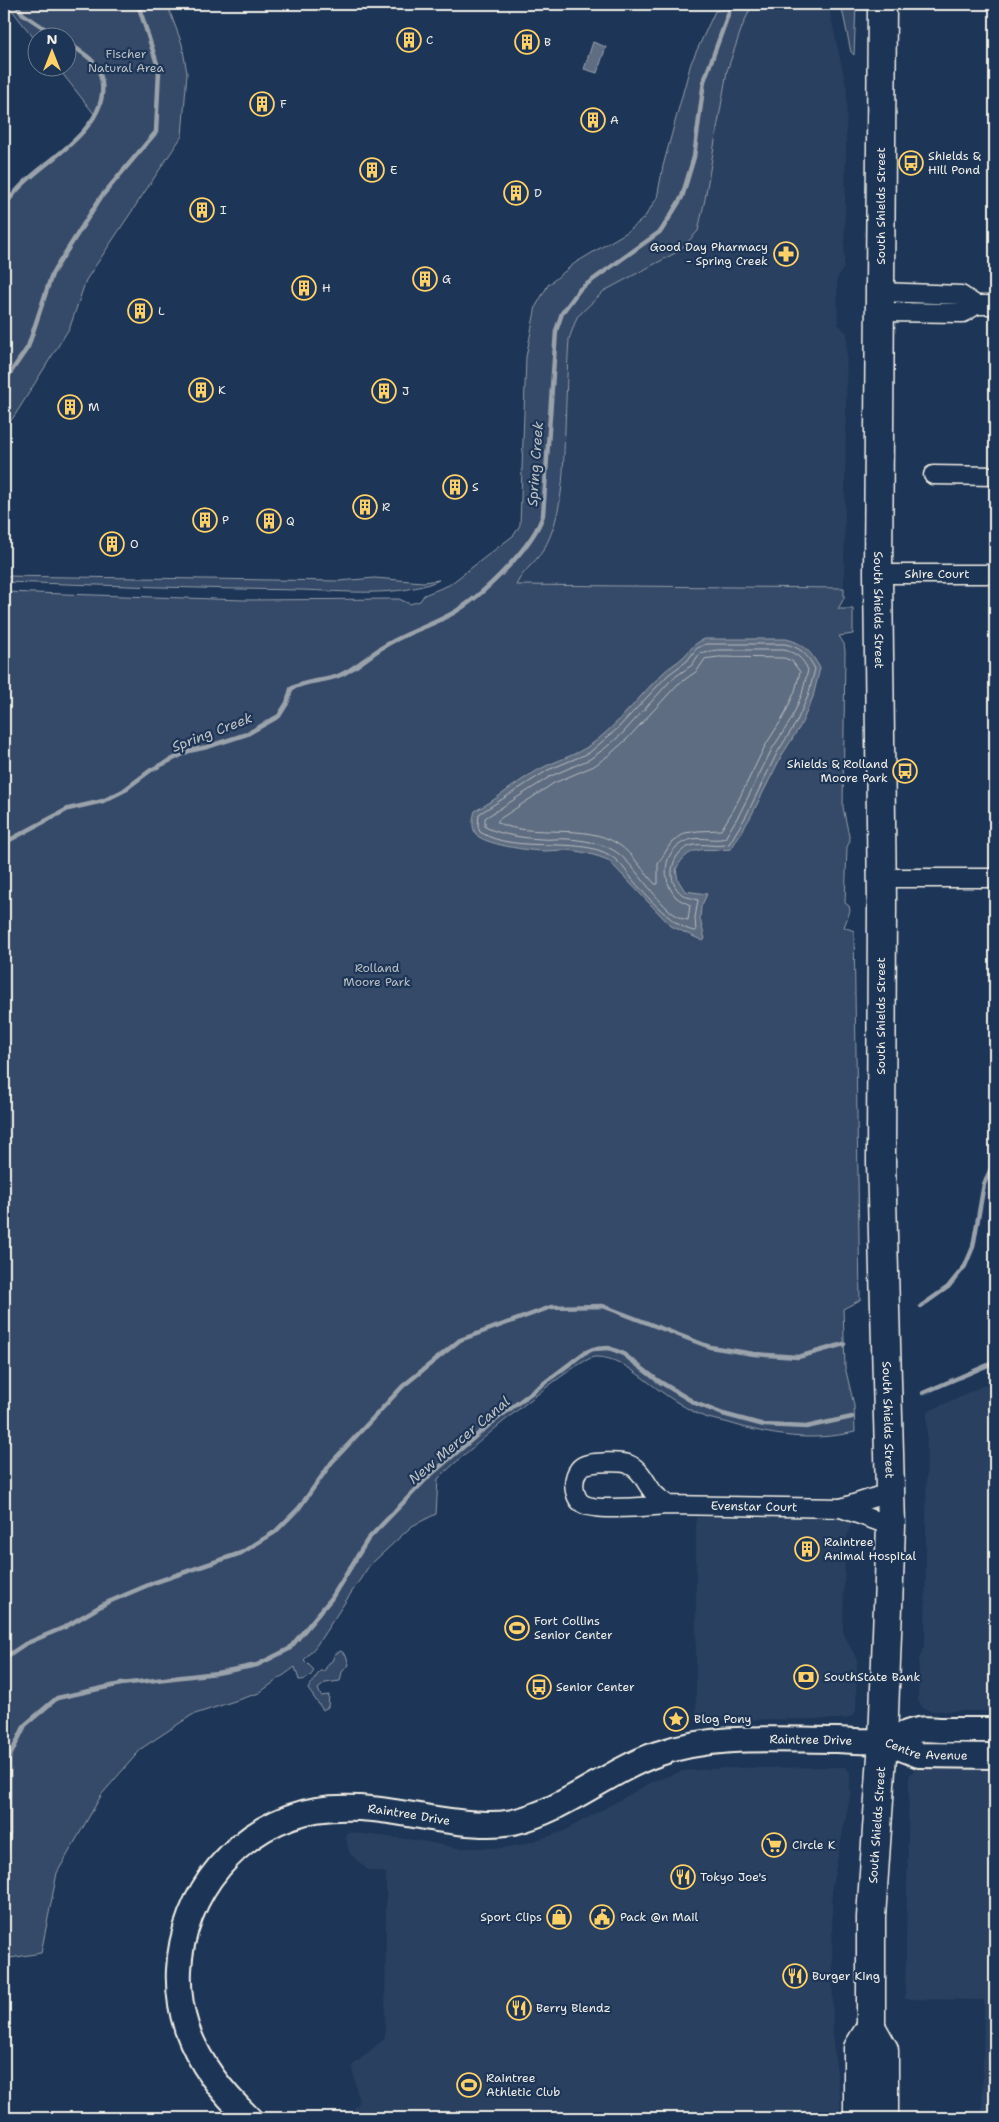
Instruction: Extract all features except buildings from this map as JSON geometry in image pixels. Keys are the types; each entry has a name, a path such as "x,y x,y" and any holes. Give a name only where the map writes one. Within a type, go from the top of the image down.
{"main road":[{"name":"South Shields Street","path":"882,4 878,574 881,1162 891,1526 883,1741 871,1916 871,2027 884,2050 884,2118"},
{"path":"858,2118 858,2048 871,2027"},
{"path":"858,2073 872,2098 872,2118"}],"street":[{"path":"880,302 963,314 976,305 995,305"},
{"path":"933,475 995,476"},
{"name":"Shire Court","path":"878,574 995,574"},
{"path":"881,878 995,878"},
{"name":"Evenstar Court","path":"668,1505 654,1494 638,1470 627,1464 585,1465 578,1470 575,1477 576,1495 582,1504 593,1507 668,1505 841,1508 891,1492"},
{"name":"Evenstar Court","path":"841,1508 891,1526"},
{"name":"Centre Avenue","path":"883,1741 919,1730 995,1730"},
{"name":"Raintree Drive","path":"249,2118 214,2081 203,2064 187,2027 182,2010 180,1986 182,1942 195,1905 201,1892 219,1867 247,1839 291,1816 312,1810 335,1807 374,1809 474,1823 506,1823 528,1818 580,1795 630,1766 657,1754 703,1743 744,1740 883,1741"},
{"name":"Centre Avenue","path":"883,1741 919,1755 995,1756"}],"shaded area":[{"path":"757,4 828,4 847,90 844,267 837,279 838,324 847,333 844,588 516,585 521,573 540,557 557,516 563,481 569,339 577,317 604,291 679,251 698,231 727,71 751,6"},
{"path":"995,1380 995,1711 931,1711 923,1708 918,1700 919,1660 925,1644 927,1412"},
{"path":"696,1517 853,1519 845,1543 843,1632 857,1660 856,1711 852,1716 846,1719 696,1720"},
{"path":"845,1767 850,1772 850,1796 832,1887 833,2043 840,2097 840,2118 346,2118 359,2103 352,2066 385,2038 386,1889 386,1873 368,1870 350,1854 346,1839 347,1832 422,1841 457,1848 502,1848 524,1844 562,1832 652,1782 682,1771 725,1768"},
{"path":"926,1767 995,1771 995,2118 982,2118 984,2000 905,1999 909,1776 914,1770"}],"green space":[{"name":"Fischer Natural Area","path":"7,4 167,4 182,44 187,73 182,136 86,280 70,327 4,430 4,206 21,186 81,136 95,115 66,78 78,78 78,28 28,28 28,31"},
{"name":"Rolland Moore Park","path":"757,4 751,7 742,27 727,71 698,231 679,251 604,291 577,317 569,339 563,473 557,516 544,549 516,585 844,588 844,598 838,609 853,609 853,634 839,636 844,644 845,651 843,807 850,841 847,847 845,903 849,906 850,911 844,927 854,931 860,1300 843,1309 845,1367 854,1405 855,1432 823,1437 807,1437 745,1428 700,1415 670,1398 620,1363 595,1357 584,1362 516,1411 438,1479 436,1514 412,1526 369,1566 316,1646 304,1660 314,1670 310,1676 299,1680 295,1667 259,1693 192,1715 142,1748 102,1794 57,1873 41,1953 4,1959 4,592 244,600 399,599 410,604 420,601 424,595 449,585 514,535 520,525 526,357 536,306 548,285 575,263 627,232 644,218 657,198 663,166 691,63 715,11"},
{"path":"841,4 856,4 854,55 851,52"},
{"path":"4,576 339,581 375,578 423,582 439,580 424,586 407,589 352,592 4,582"},
{"path":"341,1651 346,1655 349,1665 342,1672 340,1681 325,1683 318,1689 321,1696 329,1695 328,1707 323,1710 308,1689 320,1671 324,1671 335,1654"}],"water":[{"path":"593,42 606,47 597,73 584,69"},
{"path":"705,639 786,639 798,643 806,649 820,668 813,697 801,725 782,755 750,818 731,849 699,850 693,852 687,855 676,869 678,880 685,891 707,894 701,907 700,919 705,939 703,941 671,926 608,860 577,851 537,851 496,844 480,838 473,828 473,822 475,811 519,782 546,766 591,745 615,724 664,672 695,645"}],"waterway":[{"name":"New Mercer Canal","path":"16,4 23,14 44,28"},
{"path":"4,382 28,347 52,274 101,197 156,132 159,70 138,4"},
{"name":"Spring Creek","path":"4,843 68,809 103,801 123,791 151,770 189,751 247,734 279,716 287,703 291,689 302,684 332,678 344,673 392,642 458,610 481,592 519,554 530,540 543,515 556,331 562,313 580,289 661,231 682,197 694,157 704,81 732,4"},
{"name":"New Mercer Canal","path":"4,206 21,186 77,138 89,124 98,109 102,92 100,74 95,64 78,50"},
{"path":"921,1306 948,1287 965,1266 973,1247 984,1184 995,1160"},
{"path":"4,1658 25,1644 65,1627 106,1603 153,1583 241,1553 275,1532 299,1508 332,1462 403,1386 460,1340 551,1307 603,1306 710,1347 754,1354 798,1357 844,1344"},
{"name":"New Mercer Canal","path":"4,1881 9,1834 9,1758 25,1725 57,1698 121,1684 217,1673 257,1665 289,1649 331,1599 368,1539 429,1476 490,1424 584,1353 593,1349 609,1348 622,1353 657,1380 695,1403 723,1414 764,1425 806,1427 852,1417"},
{"name":"New Mercer Canal","path":"923,1393 995,1362"}],"place":[{"name":"C","path":"409,40"},
{"name":"B","path":"527,42"},
{"name":"F","path":"262,104"},
{"name":"A","path":"593,120"},
{"name":"Shields & Hill Pond","path":"911,163"},
{"name":"E","path":"372,170"},
{"name":"D","path":"516,193"},
{"name":"I","path":"202,210"},
{"name":"Good Day Pharmacy - Spring Creek","path":"786,254"},
{"name":"G","path":"425,279"},
{"name":"H","path":"304,288"},
{"name":"L","path":"140,311"},
{"name":"K","path":"201,390"},
{"name":"J","path":"384,391"},
{"name":"M","path":"70,407"},
{"name":"S","path":"455,487"},
{"name":"R","path":"365,507"},
{"name":"P","path":"205,520"},
{"name":"Q","path":"269,521"},
{"name":"O","path":"112,544"},
{"name":"Shields & Rolland Moore Park","path":"905,771"},
{"name":"Raintree Animal Hospital","path":"807,1549"},
{"name":"Fort Collins Senior Center","path":"517,1628"},
{"name":"SouthState Bank","path":"806,1677"},
{"name":"Senior Center","path":"539,1687"},
{"name":"Blog Pony","path":"676,1719"},
{"name":"Circle K","path":"774,1845"},
{"name":"Tokyo Joe's","path":"683,1877"},
{"name":"Sport Clips","path":"559,1917"},
{"name":"Pack @n Mail","path":"602,1917"},
{"name":"Burger King","path":"795,1976"},
{"name":"Berry Blendz","path":"519,2008"},
{"name":"Raintree Athletic Club","path":"469,2085"}]}
